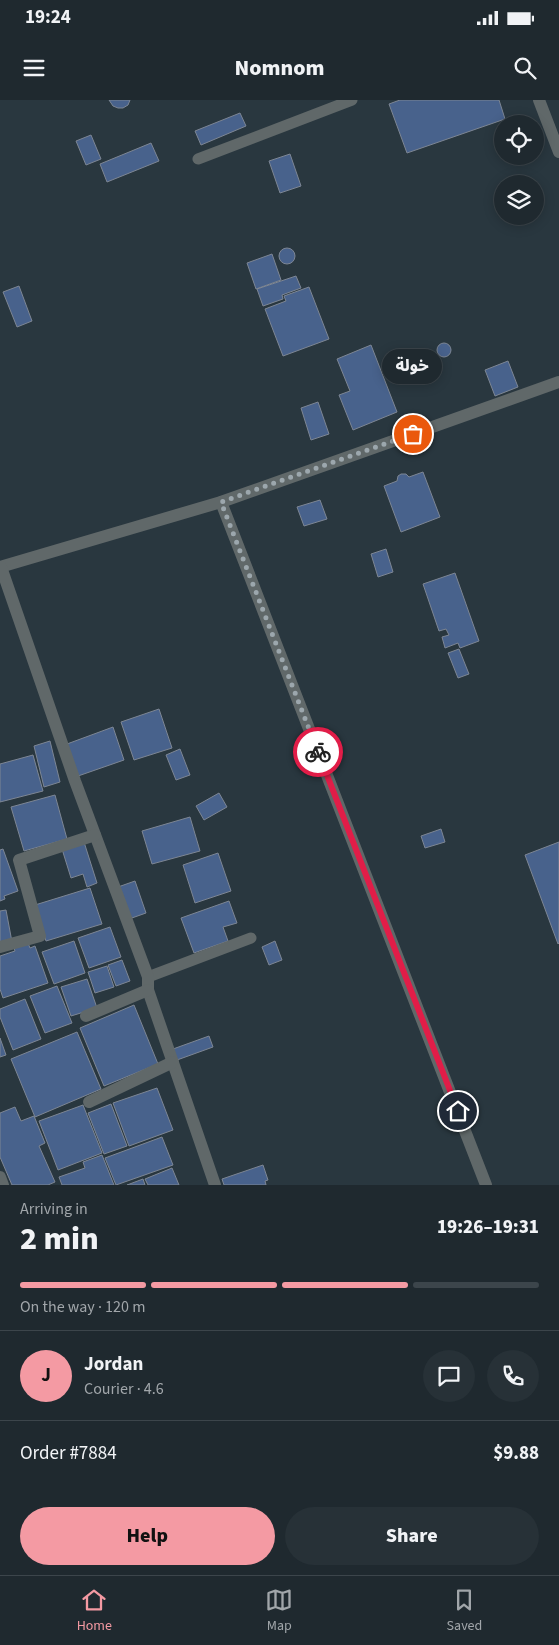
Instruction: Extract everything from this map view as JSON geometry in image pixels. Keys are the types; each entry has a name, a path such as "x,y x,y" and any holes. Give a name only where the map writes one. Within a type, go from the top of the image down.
{"street":[{"path":"539,100 559,152"},
{"path":"215,1185 148,984 0,567 221,502 559,382"},
{"path":"221,502 486,1185"},
{"path":"0,947 40,936 19,860 95,835"},
{"path":"86,1016 148,984"},
{"path":"89,1102 173,1062"},
{"path":"0,1177 3,1185"}],"lane":[{"path":"198,159 352,100"},
{"path":"148,984 251,938"}],"building":[{"path":"109,100 130,100 128,105 118,108 113,106"},
{"path":"400,100 499,100 504,115 494,115 494,123 407,153 389,104"},
{"path":"240,113 246,126 201,145 195,131"},
{"path":"91,135 101,159 86,165 76,141"},
{"path":"151,143 159,161 107,182 100,164"},
{"path":"290,154 301,186 280,193 269,161"},
{"path":"287,248 293,250 295,256 293,262 287,264 281,262 279,256 281,250"},
{"path":"272,254 281,280 256,289 247,263"},
{"path":"296,276 301,288 282,295 283,299 263,306 257,289"},
{"path":"19,286 32,321 17,327 3,292"},
{"path":"309,287 329,339 283,356 265,309 286,301 284,296"},
{"path":"441,343 447,343 451,350 447,357 441,357 437,353 437,347"},
{"path":"371,345 397,412 353,430 339,395 350,391 337,359"},
{"path":"508,361 518,387 495,396 485,370"},
{"path":"318,402 329,434 311,440 301,408"},
{"path":"423,472 440,517 401,532 384,486 397,481 398,476 401,474 406,474 409,477"},
{"path":"320,500 327,519 304,526 297,507"},
{"path":"386,549 393,572 378,577 371,554"},
{"path":"455,573 479,641 460,648 458,643 445,648 442,637 449,635 446,629 439,631 423,584"},
{"path":"459,649 469,674 458,678 448,653"},
{"path":"159,709 172,748 134,760 121,722"},
{"path":"113,727 124,760 78,776 67,744"},
{"path":"50,741 60,782 44,787 34,746"},
{"path":"180,749 190,775 176,780 166,755"},
{"path":"33,755 43,791 0,802 0,764"},
{"path":"219,793 227,807 204,820 196,806"},
{"path":"55,795 67,839 24,851 11,807"},
{"path":"190,817 200,851 152,864 142,831"},
{"path":"441,829 445,842 425,848 421,836"},
{"path":"84,842 97,883 87,887 83,874 71,878 62,849"},
{"path":"559,842 559,943 558,944 525,855"},
{"path":"3,849 18,891 4,896 5,899 0,901 0,850"},
{"path":"218,853 231,891 195,903 183,865"},
{"path":"135,881 146,913 129,919 118,887"},
{"path":"90,888 102,924 46,941 35,905"},
{"path":"229,901 237,923 223,927 228,941 194,953 181,918"},
{"path":"6,910 12,942 0,944 0,911"},
{"path":"110,927 121,957 89,968 78,938"},
{"path":"74,941 85,973 54,984 42,952"},
{"path":"275,941 282,960 269,965 262,947"},
{"path":"28,943 30,948 35,946 48,983 3,998 0,989 0,956 15,951 14,948"},
{"path":"122,960 130,981 116,986 108,965"},
{"path":"107,966 114,987 95,993 88,972"},
{"path":"87,979 97,1008 71,1016 61,987"},
{"path":"57,986 72,1023 45,1033 30,996"},
{"path":"25,999 41,1039 13,1050 0,1017 0,1009"},
{"path":"134,1005 158,1064 104,1086 80,1028"},
{"path":"77,1032 101,1089 35,1117 11,1059"},
{"path":"209,1036 213,1047 177,1060 173,1049"},
{"path":"0,1038 6,1055 0,1057"},
{"path":"157,1088 173,1130 129,1146 113,1103"},
{"path":"111,1104 127,1146 104,1154 88,1113"},
{"path":"83,1105 102,1153 58,1170 39,1121"},
{"path":"15,1107 21,1121 34,1116 45,1143 39,1146 55,1182 48,1185 12,1185 0,1157 0,1113"},
{"path":"162,1137 173,1165 116,1185 105,1158"},
{"path":"102,1155 114,1185 62,1185 59,1177 85,1168 83,1162"},
{"path":"263,1165 268,1180 265,1181 266,1185 224,1185 222,1179"},
{"path":"172,1168 179,1185 148,1185 145,1179"},
{"path":"143,1179 145,1185 127,1185"}],"way so far":[{"path":"318,752 221,502 413,434"}],"place":[{"name":"خولة","path":"413,434"}],"route":[{"path":"318,752 458,1111"}]}
